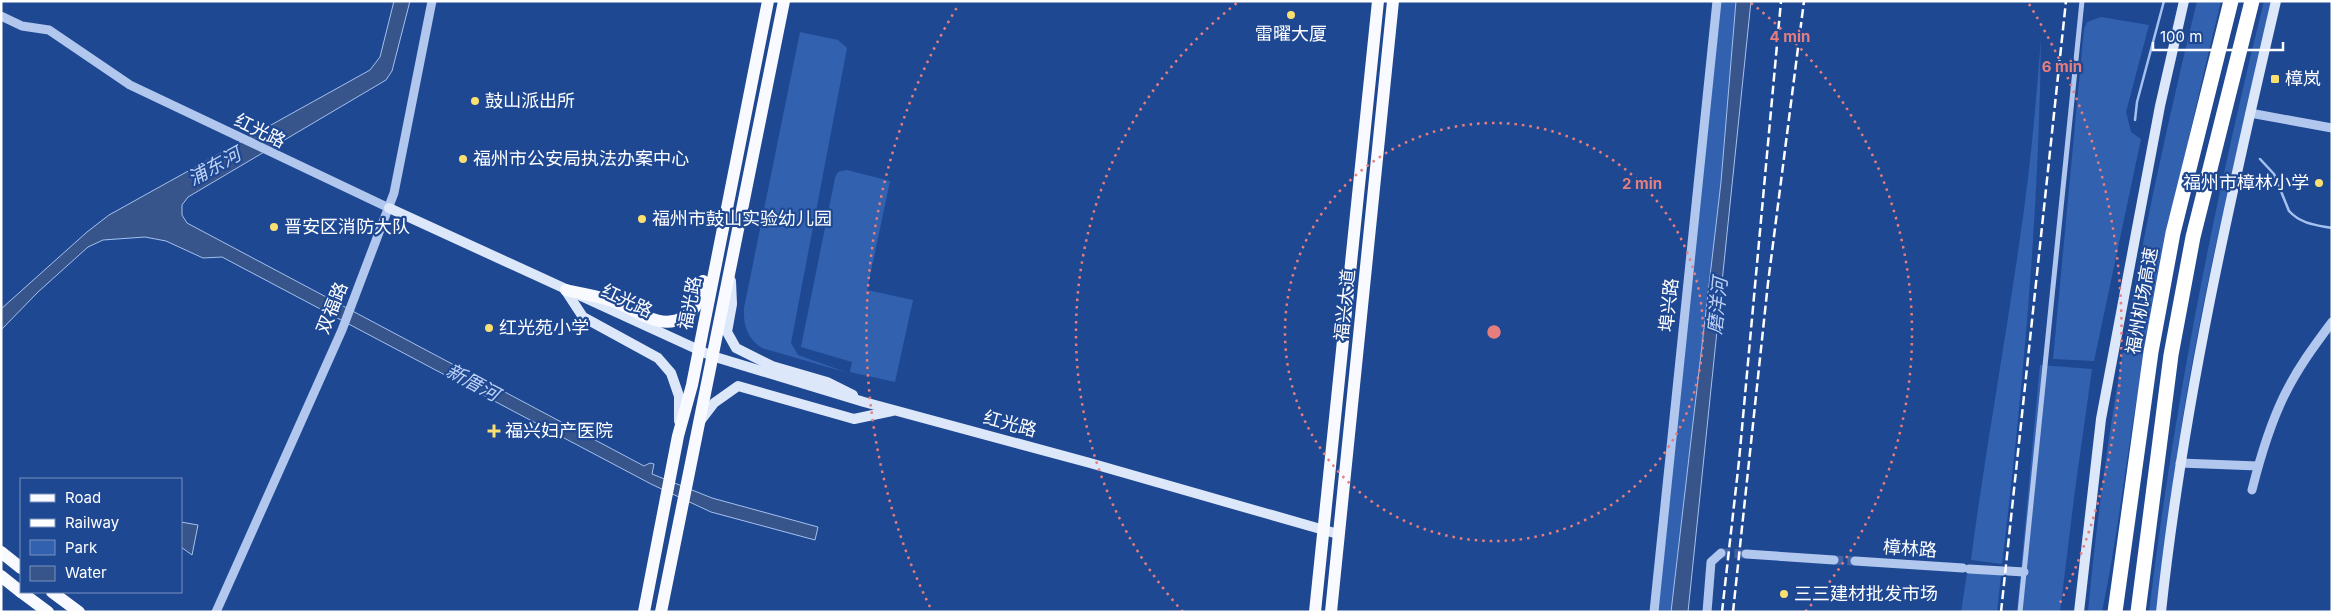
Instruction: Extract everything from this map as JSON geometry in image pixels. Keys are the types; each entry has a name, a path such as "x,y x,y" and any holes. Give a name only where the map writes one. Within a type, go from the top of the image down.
{"highway":[{"name":"福州机场高速","path":"2116,612 2151,352 2173,233 2231,1"},
{"path":"2138,612 2171,355 2193,237 2252,1"}],"main road":[{"name":"福光路","path":"644,612 665,497 698,351 768,1"},
{"name":"福光路","path":"661,612 784,1"},
{"name":"福兴大道","path":"1315,612 1378,1"},
{"name":"福兴大道","path":"1331,612 1393,1"},
{"path":"2079,612 2101,419 2160,106 2184,1"},
{"path":"2161,612 2180,463 2210,297 2276,1"},
{"name":"红光路","path":"389,208 712,356 864,402 1090,462 1338,534"},
{"path":"566,290 615,301 659,321 676,321 690,312 699,302 708,259 724,220"},
{"path":"730,270 732,304 728,332 736,348 772,366 827,382 864,402"},
{"path":"566,290 583,317 658,358 671,373 679,396 678,436"},
{"path":"698,425 714,403 738,386 854,419 895,410"},
{"path":"1,552 20,567"},
{"path":"1,576 20,591"},
{"path":"22,593 48,612"},
{"path":"53,593 79,612"}],"street":[{"name":"双福路","path":"216,612 342,330 389,208 397,184 432,1"},
{"name":"埠兴路","path":"1654,612 1717,1"},
{"path":"2020,612 2082,1"},
{"name":"红光路","path":"1,16 17,25 49,30 130,85 241,140 389,208"},
{"path":"2250,113 2332,128"},
{"path":"2252,490 2258,466 2284,397 2312,350 2332,322"},
{"path":"2180,463 2258,466"},
{"path":"1707,612 1711,562 1721,552"},
{"path":"1746,554 1834,560"},
{"name":"樟林路","path":"1855,561 2024,572"}],"green space":[{"path":"1719,1 1736,1 1721,182 1671,612 1656,612"},
{"path":"2197,1 2221,1 2158,284 2135,409 2113,554 2102,612 2088,612 2106,458 2131,305 2162,152"},
{"path":"2264,1 2272,1 2218,234 2194,351 2173,487 2158,612 2149,612 2170,458 2197,305 2228,152"},
{"path":"2101,17 2149,25 2126,112 2131,132 2141,139 2094,361 2053,359 2084,29 2087,22"},
{"path":"800,32 838,40 847,48 791,343 798,355 848,373 762,348 749,336 744,320 744,308"},
{"path":"2041,38 2037,170 2029,301 2017,433 2002,564 1971,560 2024,213"},
{"path":"847,170 890,181 867,290 913,300 895,382 850,372 852,362 801,347 835,178 838,172"},
{"path":"2040,365 2092,369 2060,612 2017,612"},
{"path":"1967,573 2001,575 1997,612 1961,612"}],"water":[{"path":"394,1 410,1 392,71 386,80 188,197 182,205 182,215 187,223 644,466 650,463 654,464 652,474 712,498 818,527 815,540 711,512 651,484 222,257 203,258 166,241 145,237 103,240 88,247 38,292 1,330 1,309 87,232 109,215 370,70 380,57"},
{"name":"磨洋河","path":"1736,1 1751,1 1688,612 1671,612 1721,182"},
{"path":"182,522 198,525 192,555 182,548"}],"waterway":[{"path":"2135,120 2137,102 2164,1"},
{"path":"2260,159 2274,174 2289,211 2304,221 2332,228"}],"tunnel":[{"path":"1721,553 1746,554"},
{"path":"1834,560 1855,561"}],"railway":[{"path":"1722,612 1739,461 1781,1"},
{"path":"1733,612 1768,283 1804,1"},
{"path":"2001,612 2066,1"}],"place":[{"name":"雷曜大厦","path":"1291,15"},
{"name":"樟岚","path":"2275,79"},
{"name":"鼓山派出所","path":"475,101"},
{"name":"福州市公安局执法办案中心","path":"463,159"},
{"name":"福州市樟林小学","path":"2319,183"},
{"name":"福州市鼓山实验幼儿园","path":"642,219"},
{"name":"晋安区消防大队","path":"274,227"},
{"name":"红光苑小学","path":"489,328"},
{"name":"福兴妇产医院","path":"494,431"},
{"name":"三三建材批发市场","path":"1784,594"}],"water label":[{"name":"浦东河","path":"214,166"},
{"name":"新厝河","path":"473,382"}]}
